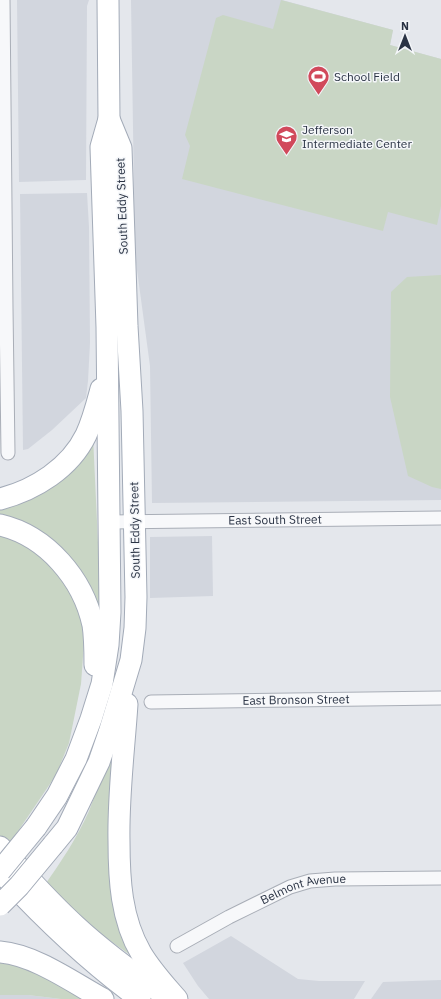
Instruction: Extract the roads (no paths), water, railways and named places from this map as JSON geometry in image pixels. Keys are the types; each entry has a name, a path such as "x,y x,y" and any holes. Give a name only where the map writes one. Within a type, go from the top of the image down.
{"main road":[{"name":"South Eddy Street","path":"0,871 36,826 57,796 76,759 102,684 108,645 110,612 108,367 101,148 109,119 108,0"},
{"name":"South Eddy Street","path":"0,905 19,886 67,828 99,762 110,733 131,660 135,628 136,597 132,412 120,148 109,119"},
{"path":"0,499 13,496 30,489 47,479 73,454 85,437 108,367"},
{"path":"0,526 7,527 28,536 49,550 66,568 76,582 86,604 92,625 95,646 91,719"},
{"path":"131,660 120,775 118,830 120,887 127,920 141,952 152,969 176,999"},
{"path":"0,847 47,898 77,927 143,980 170,999"},
{"path":"0,871 57,931 98,968 140,999"},
{"path":"0,952 25,957 36,962 103,999"}],"street":[{"path":"3,0 8,453"},
{"name":"East South Street","path":"109,522 441,518"},
{"name":"East Bronson Street","path":"151,702 441,698"},
{"name":"Belmont Avenue","path":"178,946 229,917 290,887 310,881 335,879 441,878"}],"place":[{"name":"School Field","path":"318,96"},
{"name":"Jefferson Intermediate Center","path":"287,156"}]}
